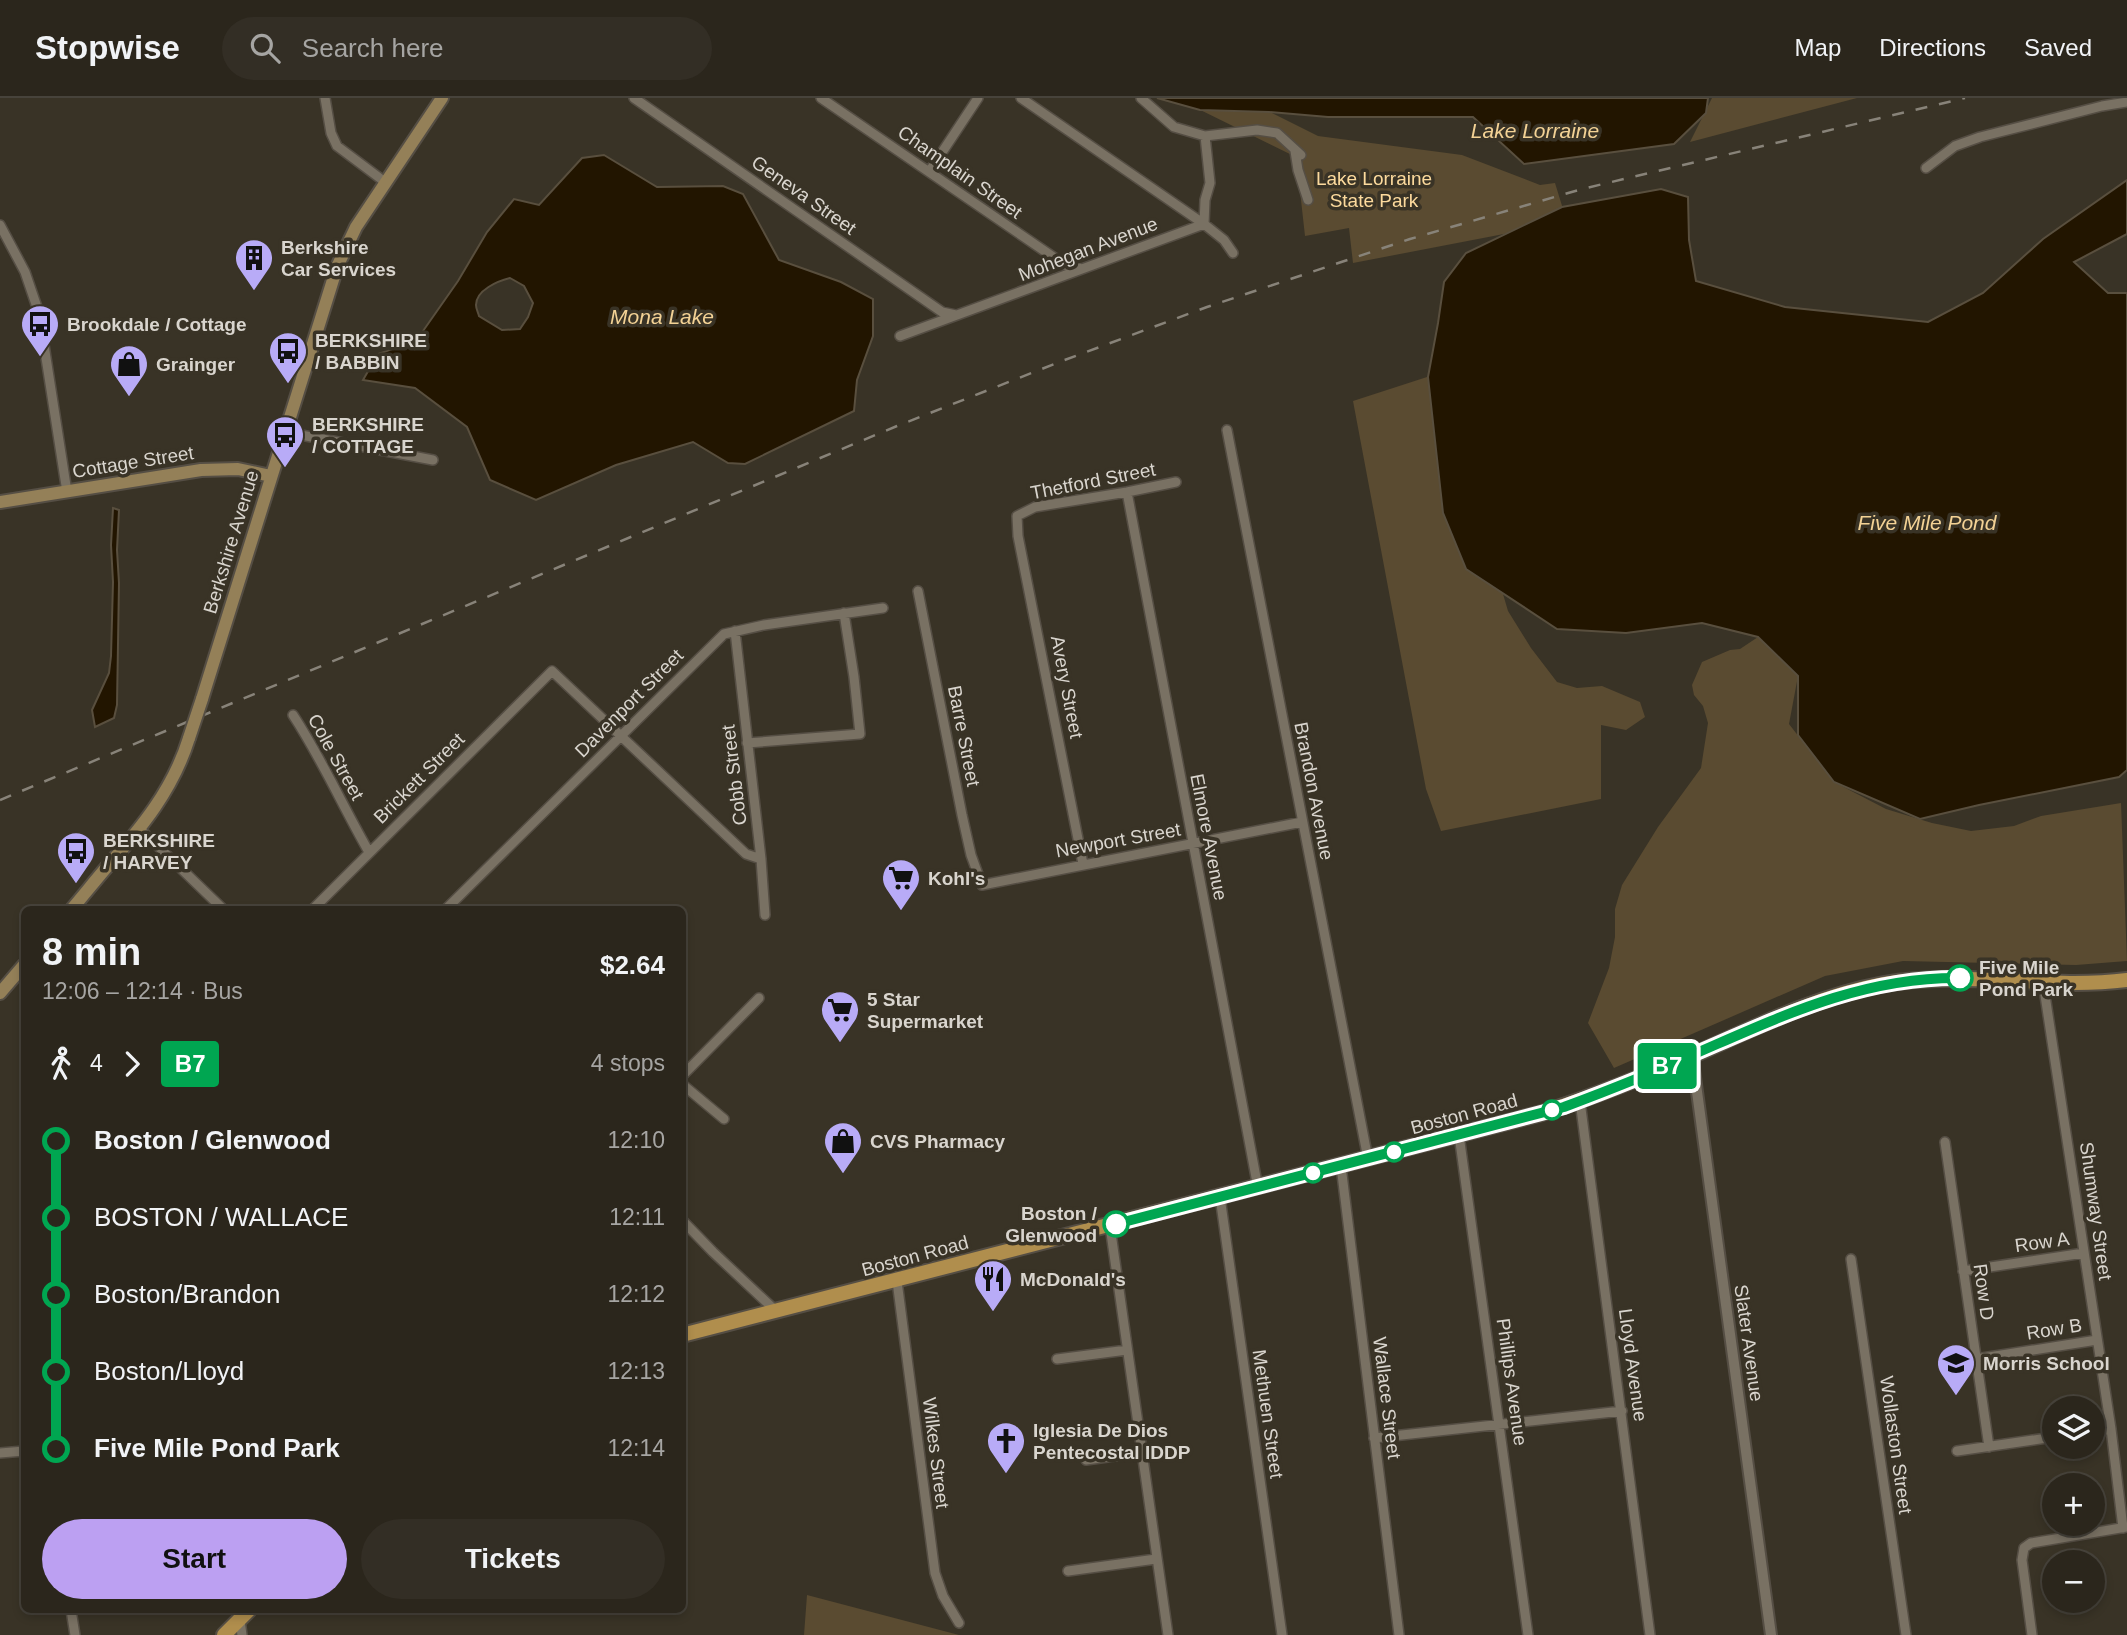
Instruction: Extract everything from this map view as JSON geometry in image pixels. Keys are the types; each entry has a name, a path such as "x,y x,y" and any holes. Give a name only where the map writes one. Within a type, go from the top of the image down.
{"main road":[{"name":"Berkshire Avenue","path":"74,906 140,829 172,782 202,699 337,267 356,227 442,98"},
{"name":"Cottage Street","path":"0,502 211,469 238,469 271,476"},
{"path":"0,993 21,968"},
{"name":"Boston Road","path":"686,1334 1542,1113 1580,1101 1808,1006 1870,987 1950,978 2082,984 2127,980"},
{"path":"224,1635 244,1615"}],"street":[{"path":"325,98 331,133 337,146 385,182"},
{"name":"Geneva Street","path":"634,98 942,312 956,315"},
{"name":"Champlain Street","path":"821,98 1065,265 1081,269"},
{"path":"929,172 978,98"},
{"path":"1021,98 1204,224 1224,240 1233,253"},
{"path":"1141,98 1174,127 1205,135 1257,130 1277,133 1298,153 1298,170 1308,200"},
{"path":"1926,168 1955,146 1980,137 2127,102"},
{"path":"1204,224 1205,200 1210,183 1205,135"},
{"name":"Mohegan Avenue","path":"900,336 1204,224"},
{"path":"0,225 25,272 39,313 67,492"},
{"name":"Brandon Avenue","path":"1227,430 1368,1159"},
{"path":"285,432 433,460"},
{"name":"Thetford Street","path":"1017,516 1035,508 1177,482"},
{"name":"Elmore Avenue","path":"1127,492 1258,1188"},
{"name":"Avery Street","path":"1017,516 1018,536 1083,864"},
{"name":"Barre Street","path":"918,592 962,815 971,855 982,884"},
{"name":"Davenport Street","path":"450,906 724,634 883,608"},
{"path":"747,743 860,734 844,613"},
{"name":"Cobb Street","path":"735,631 765,915"},
{"name":"Brickett Street","path":"316,906 552,671 621,736"},
{"name":"Cole Street","path":"293,715 318,754 369,852"},
{"path":"621,736 746,854 761,859"},
{"name":"Newport Street","path":"982,884 1301,822"},
{"path":"140,829 220,906"},
{"name":"Shumway Street","path":"2043,982 2125,1527"},
{"path":"686,1072 759,998"},
{"name":"Slater Avenue","path":"1692,1055 1771,1635"},
{"path":"686,1087 724,1119"},
{"name":"Lloyd Avenue","path":"1580,1101 1650,1635"},
{"name":"Phillips Avenue","path":"1459,1135 1528,1635"},
{"name":"Row D","path":"1945,1142 1989,1447"},
{"name":"Wallace Street","path":"1341,1166 1399,1635"},
{"name":"Methuen Street","path":"1220,1197 1282,1635"},
{"path":"686,1224 777,1311"},
{"path":"1110,1226 1168,1635"},
{"name":"Row A","path":"1963,1270 2084,1253"},
{"name":"Wollaston Street","path":"1851,1259 1906,1635"},
{"name":"Wilkes Street","path":"897,1281 935,1573 943,1596 959,1623"},
{"name":"Row B","path":"1976,1359 2097,1340"},
{"path":"1057,1359 1127,1350"},
{"path":"1374,1438 1622,1411"},
{"path":"2105,1430 2111,1429"},
{"path":"1956,1451 2042,1439"},
{"path":"0,1453 21,1451"},
{"path":"1086,1460 1143,1452"},
{"path":"2032,1635 2022,1560 2024,1548 2031,1544 2125,1527"},
{"path":"1068,1571 1156,1559"},
{"path":"71,1613 75,1635"},
{"path":"242,1635 244,1615"}],"green space":[{"name":"Lake Lorraine State Park","path":"1176,98 1242,98 1318,136 1462,155 1540,185 1555,183 1567,222 1353,263 1349,228 1305,236 1299,182 1300,159"},
{"path":"1712,98 1857,98 1690,142"},
{"path":"1501,353 1493,560 1508,611 1557,682 1577,688 1602,686 1640,702 1645,717 1626,730 1601,725 1601,799 1441,831 1426,789 1353,401"},
{"name":"Five Mile Pond Park","path":"1758,637 1778,650 1798,676 1789,724 1834,782 1886,809 1971,831 2014,826 2041,816 2121,803 2127,961 2076,965 1903,961 1825,976 1614,1068 1588,1023 1609,968 1615,937 1615,909 1622,885 1658,827 1701,768 1708,723 1692,685 1702,662 1730,650 1740,649"},
{"path":"807,1595 959,1635 804,1635"}],"water":[{"name":"Lake Lorraine","path":"1157,98 1708,98 1706,113 1674,144 1524,164 1473,117 1328,117 1200,110"},
{"name":"Mona Lake","path":"604,155 657,187 723,186 743,194 779,260 841,282 873,299 873,336 857,380 854,411 745,464 728,463 693,442 616,465 536,500 490,480 467,427 415,388 363,380 378,354 416,341 458,281 487,232 514,199 539,205 582,158","holes":["510,278 524,286 533,303 520,329 502,330 479,316 477,300 489,287"]},
{"name":"Five Mile Pond","path":"2127,180 2127,234 2074,262 2108,293 2127,293 2127,770 2119,777 1920,819 1834,782 1798,735 1798,676 1758,637 1702,623 1626,633 1557,629 1466,569 1443,513 1428,377 1444,282 1466,253 1562,207 1661,189 1688,197 1689,240 1696,281 1785,307 1928,322 1983,293 2043,239"},
{"path":"113,508 119,510 117,705 114,718 95,727 92,710 109,673 111,656"}],"railway":[{"path":"0,800 897,426 1207,307 1410,239 1582,189 1965,98"}],"bus line":[{"name":"B7","path":"1116,1224 1564,1107 1781,1016 1851,992 1884,984 1960,978"}],"place":[{"name":"Berkshire Car Services","path":"254,292"},
{"name":"Brookdale / Cottage","path":"40,358"},
{"name":"BERKSHIRE / BABBIN","path":"288,385"},
{"name":"Grainger","path":"129,398"},
{"name":"BERKSHIRE / COTTAGE","path":"285,469"},
{"name":"BERKSHIRE / HARVEY","path":"76,885"},
{"name":"Kohl's","path":"901,912"},
{"name":"Five Mile Pond Park","path":"1960,978"},
{"name":"5 Star Supermarket","path":"840,1044"},
{"name":"CVS Pharmacy","path":"843,1175"},
{"name":"Boston / Glenwood","path":"1116,1224"},
{"name":"McDonald's","path":"993,1313"},
{"name":"Morris School","path":"1956,1397"},
{"name":"Iglesia De Dios Pentecostal IDDP","path":"1006,1475"}]}
